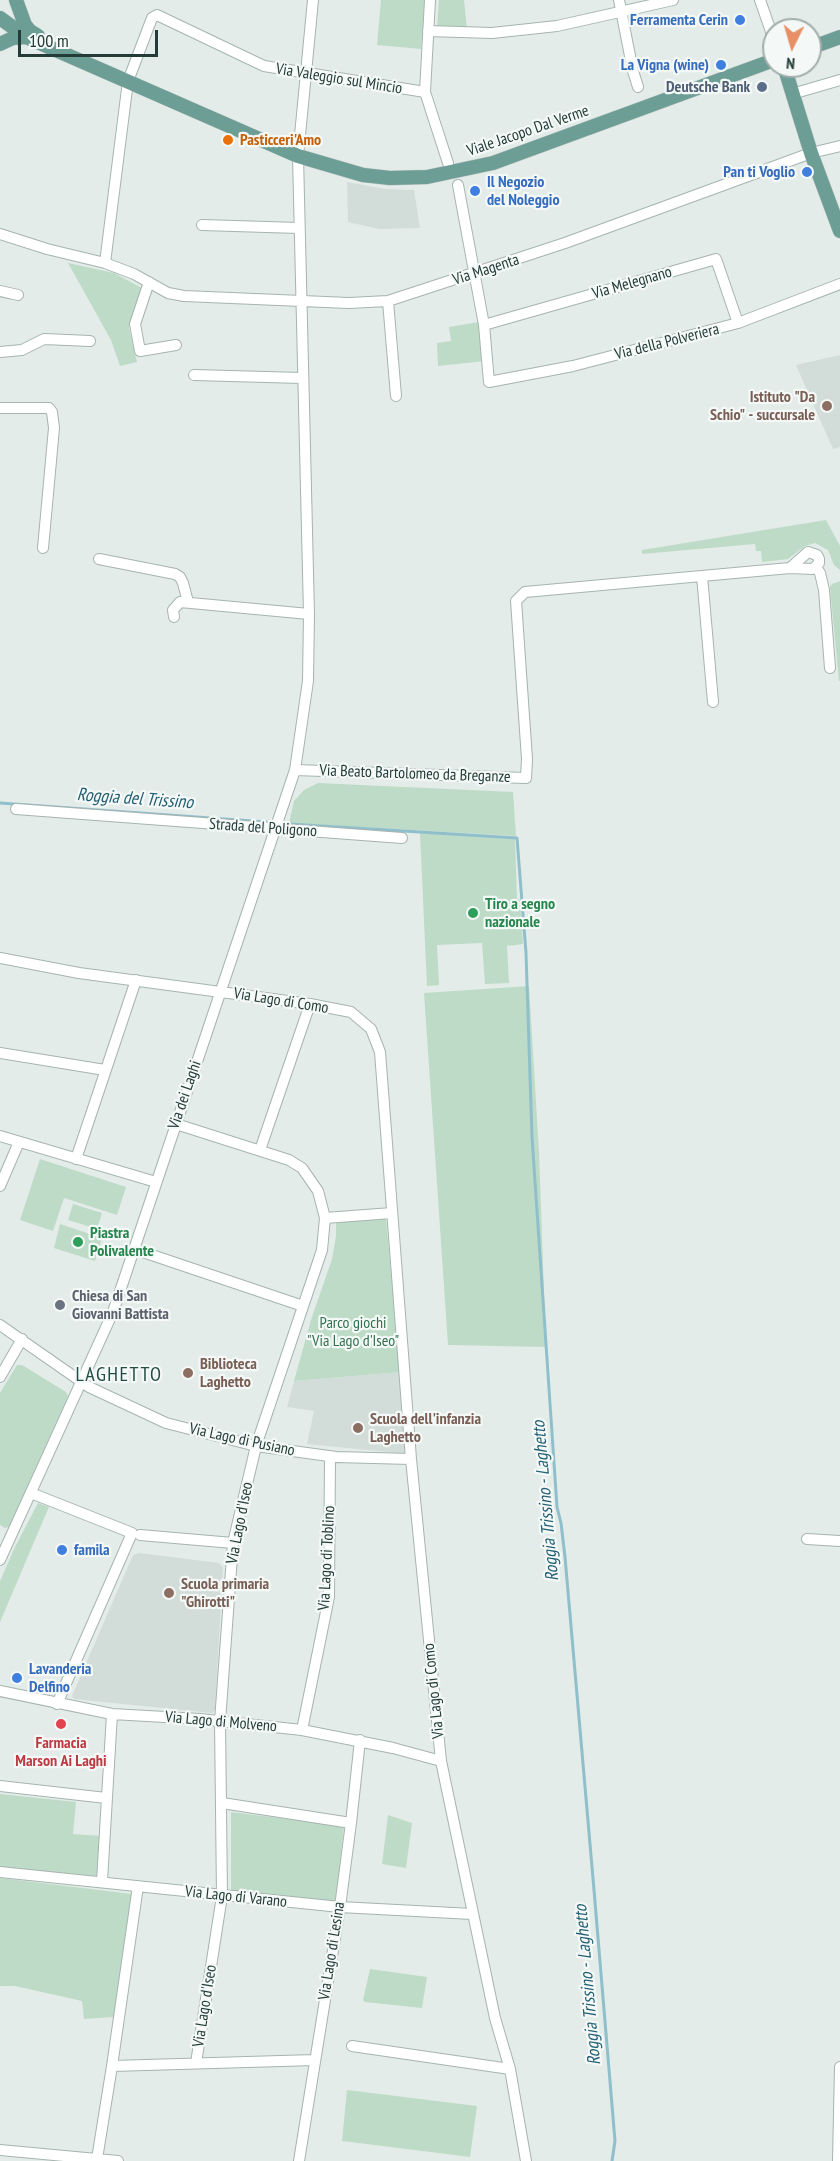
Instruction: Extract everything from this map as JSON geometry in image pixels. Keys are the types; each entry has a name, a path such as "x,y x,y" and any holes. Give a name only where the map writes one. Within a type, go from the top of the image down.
{"main road":[{"path":"0,18 12,8 16,0"},
{"name":"Viale Jacopo Dal Verme","path":"16,0 30,31 56,50"},
{"name":"Viale Jacopo Dal Verme","path":"0,18 26,37 298,156 363,175 390,178 427,177 493,163 762,64"},
{"path":"0,44 13,38 26,37"},
{"path":"822,44 840,37"},
{"path":"787,78 812,153 836,210 840,231"}],"street":[{"name":"Via dei Laghi","path":"0,1560 4,1539 31,1493 113,1312 295,770 308,681 309,614 298,156 313,0"},
{"path":"430,0 425,93 448,164"},
{"path":"619,0 638,87"},
{"path":"428,31 503,32 557,26 673,0"},
{"path":"760,0 766,18"},
{"name":"Via Valeggio sul Mincio","path":"128,81 152,18 157,15 264,66 425,93"},
{"path":"792,94 840,80"},
{"path":"105,263 128,81"},
{"name":"Via Magenta","path":"0,234 46,249 105,263 168,293 184,296 349,303 388,301 474,274 812,153 840,146"},
{"path":"458,185 484,325"},
{"path":"202,225 299,228"},
{"name":"Via Melegnano","path":"484,325 716,260 738,323"},
{"path":"149,282 135,324 140,351 176,345"},
{"name":"Via della Polveriera","path":"484,325 489,382 573,366 738,323 840,284"},
{"path":"0,291 18,295"},
{"path":"388,301 396,396"},
{"path":"0,352 22,350 44,339 90,341"},
{"path":"194,375 302,378"},
{"path":"0,408 49,408 52,412 54,428 43,548"},
{"name":"Via Beato Bartolomeo da Breganze","path":"295,770 526,778 527,759 516,601 525,592 816,567 819,563 817,555 808,552 790,568"},
{"path":"99,559 175,574 180,577 188,602"},
{"path":"816,567 820,573 824,590 830,668"},
{"path":"702,576 712,702"},
{"path":"174,617 172,610 180,602 309,614"},
{"name":"Strada del Poligono","path":"16,809 402,838"},
{"name":"Via Lago di Como","path":"0,958 79,973 310,1004 351,1012 371,1029 380,1052 411,1459 441,1761 495,2018 510,2069 526,2161"},
{"path":"76,1159 136,980"},
{"path":"260,1150 310,1004"},
{"path":"0,1053 105,1070"},
{"name":"Via Lago d'Iseo","path":"176,1124 289,1160 302,1168 318,1191 325,1218 322,1250 256,1446 232,1543 220,1721 222,1896 196,2063"},
{"path":"0,1136 156,1182"},
{"path":"0,1185 19,1142"},
{"path":"325,1218 392,1213"},
{"path":"134,1249 303,1306"},
{"name":"Via Lago di Pusiano","path":"0,1325 82,1382 166,1423 256,1446 330,1456 411,1459"},
{"path":"0,1377 22,1339"},
{"name":"Via Lago di Toblino","path":"302,1730 329,1597 330,1456"},
{"path":"31,1493 136,1534 232,1543"},
{"path":"57,1704 136,1534"},
{"path":"807,1539 840,1541"},
{"name":"Via Lago di Molveno","path":"0,1691 112,1714 220,1721 302,1730 360,1740 441,1761"},
{"path":"102,1881 112,1714"},
{"name":"Via Lago di Lesina","path":"299,2161 340,1907 360,1740"},
{"path":"0,1786 106,1798"},
{"path":"222,1803 351,1823"},
{"name":"Via Lago di Varano","path":"0,1872 340,1907 472,1914"},
{"path":"97,2159 138,1886"},
{"path":"352,2046 510,2069"},
{"path":"112,2066 315,2060"},
{"path":"838,2161 840,2067"},
{"path":"0,2150 118,2161"}],"shaded area":[{"path":"347,182 385,189 414,190 420,228 379,229 348,222"},
{"name":"Istituto \"Da Schio\" - succursale","path":"840,355 840,447 833,449 796,365"},
{"name":"Scuola dell'infanzia Laghetto","path":"401,1372 408,1454 307,1444 314,1411 287,1407 294,1381"},
{"path":"139,1553 219,1563 223,1568 215,1710 212,1713 74,1699 72,1696 133,1555"}],"green space":[{"path":"381,0 425,0 421,49 377,45"},
{"path":"439,0 464,0 467,29 437,29"},
{"path":"68,263 114,273 142,288 143,291 129,328 137,362 120,366 111,340"},
{"path":"479,322 485,361 438,366 437,343 451,341 449,327"},
{"path":"826,520 840,546 840,570 834,565 828,550 815,543 805,546 788,559 762,562 761,551 756,551 755,544 642,554 642,550"},
{"path":"840,581 840,681 839,681 830,587"},
{"path":"318,783 513,792 516,836 289,823 294,801 304,790"},
{"name":"Tiro a segno nazionale","path":"420,833 515,839 517,899 520,900 523,944 507,946 509,983 485,984 482,943 437,945 439,985 427,986"},
{"path":"529,986 539,1152 546,1347 448,1345 424,993"},
{"path":"40,1159 126,1187 117,1215 64,1198 53,1231 20,1220"},
{"path":"73,1204 102,1213 97,1229 68,1220"},
{"name":"Parco giochi \"Via Lago d'Iseo\"","path":"386,1219 401,1372 294,1381 311,1320 332,1259 336,1220"},
{"name":"Piastra Polivalente","path":"60,1224 102,1238 95,1261 54,1248"},
{"path":"17,1365 22,1365 66,1392 68,1396 9,1527 5,1528 0,1525 0,1393"},
{"path":"38,1503 49,1507 0,1622 0,1581"},
{"path":"0,1794 76,1802 73,1834 101,1836 97,1876 0,1867"},
{"path":"231,1812 344,1826 336,1902 231,1891"},
{"path":"388,1815 412,1823 406,1868 382,1864"},
{"path":"0,1878 132,1894 122,1990 114,2017 84,2019 82,2001 15,1986 0,1986"},
{"path":"370,1969 427,1977 422,2008 365,2002 363,2000"},
{"path":"347,2090 477,2106 470,2157 342,2141"}],"waterway":[{"name":"Roggia del Trissino","path":"0,803 267,822"},
{"name":"Roggia Trissino - Laghetto","path":"290,824 517,838 526,953 532,1137 557,1507 565,1557 594,1890 615,2141 612,2161"}],"place":[{"name":"Ferramenta Cerin","path":"740,20"},
{"name":"La Vigna (wine)","path":"721,65"},
{"name":"Deutsche Bank","path":"762,87"},
{"name":"Pasticceri'Amo","path":"228,140"},
{"name":"Pan ti Voglio","path":"807,172"},
{"name":"Il Negozio del Noleggio","path":"475,191"},
{"name":"Istituto \"Da Schio\" - succursale","path":"827,406"},
{"name":"Tiro a segno nazionale","path":"473,913"},
{"name":"Piastra Polivalente","path":"78,1242"},
{"name":"Chiesa di San Giovanni Battista","path":"60,1305"},
{"name":"Biblioteca Laghetto","path":"188,1373"},
{"name":"Scuola dell'infanzia Laghetto","path":"358,1428"},
{"name":"famila","path":"62,1550"},
{"name":"Scuola primaria \"Ghirotti\"","path":"169,1593"},
{"name":"Lavanderia Delfino","path":"17,1678"},
{"name":"Farmacia Marson Ai Laghi","path":"61,1724"}],"district":[{"name":"LAGHETTO","path":"119,1375"}]}
